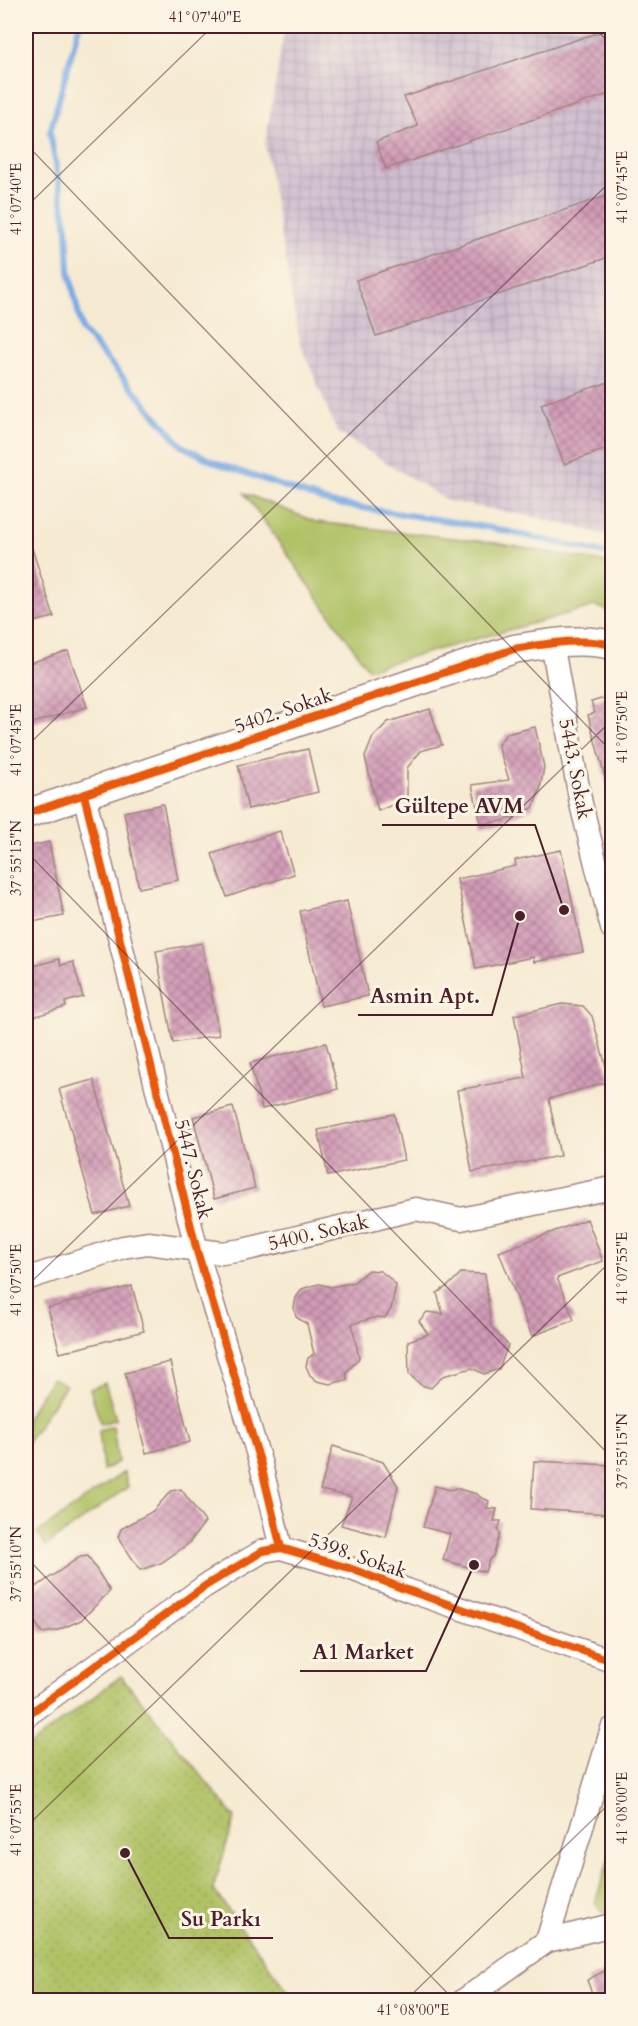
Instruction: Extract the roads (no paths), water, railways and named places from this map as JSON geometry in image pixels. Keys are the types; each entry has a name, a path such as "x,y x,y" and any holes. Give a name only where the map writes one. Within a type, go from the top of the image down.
{"street":[{"name":"5402. Sokak","path":"26,814 514,649 552,643 601,642 612,645"},
{"name":"5443. Sokak","path":"552,643 581,804 612,928"},
{"name":"5447. Sokak","path":"84,795 197,1251 261,1465 281,1548"},
{"name":"5400. Sokak","path":"26,1279 123,1247 148,1242 222,1253 416,1209 461,1219 612,1188"},
{"name":"5398. Sokak","path":"26,1716 205,1586 263,1551 281,1548 349,1568 612,1661"},
{"path":"547,1941 612,1729"},
{"path":"464,2001 547,1941 612,1925"}],"waterway":[{"path":"79,26 50,132 67,229 69,271 82,330 182,446 216,463 331,503 492,528 612,555"}],"place":[{"name":"Gültepe AVM","path":"564,910"},
{"name":"Asmin Apt.","path":"520,916"},
{"name":"A1 Market","path":"474,1565"},
{"name":"Su Parkı","path":"125,1853"}]}
